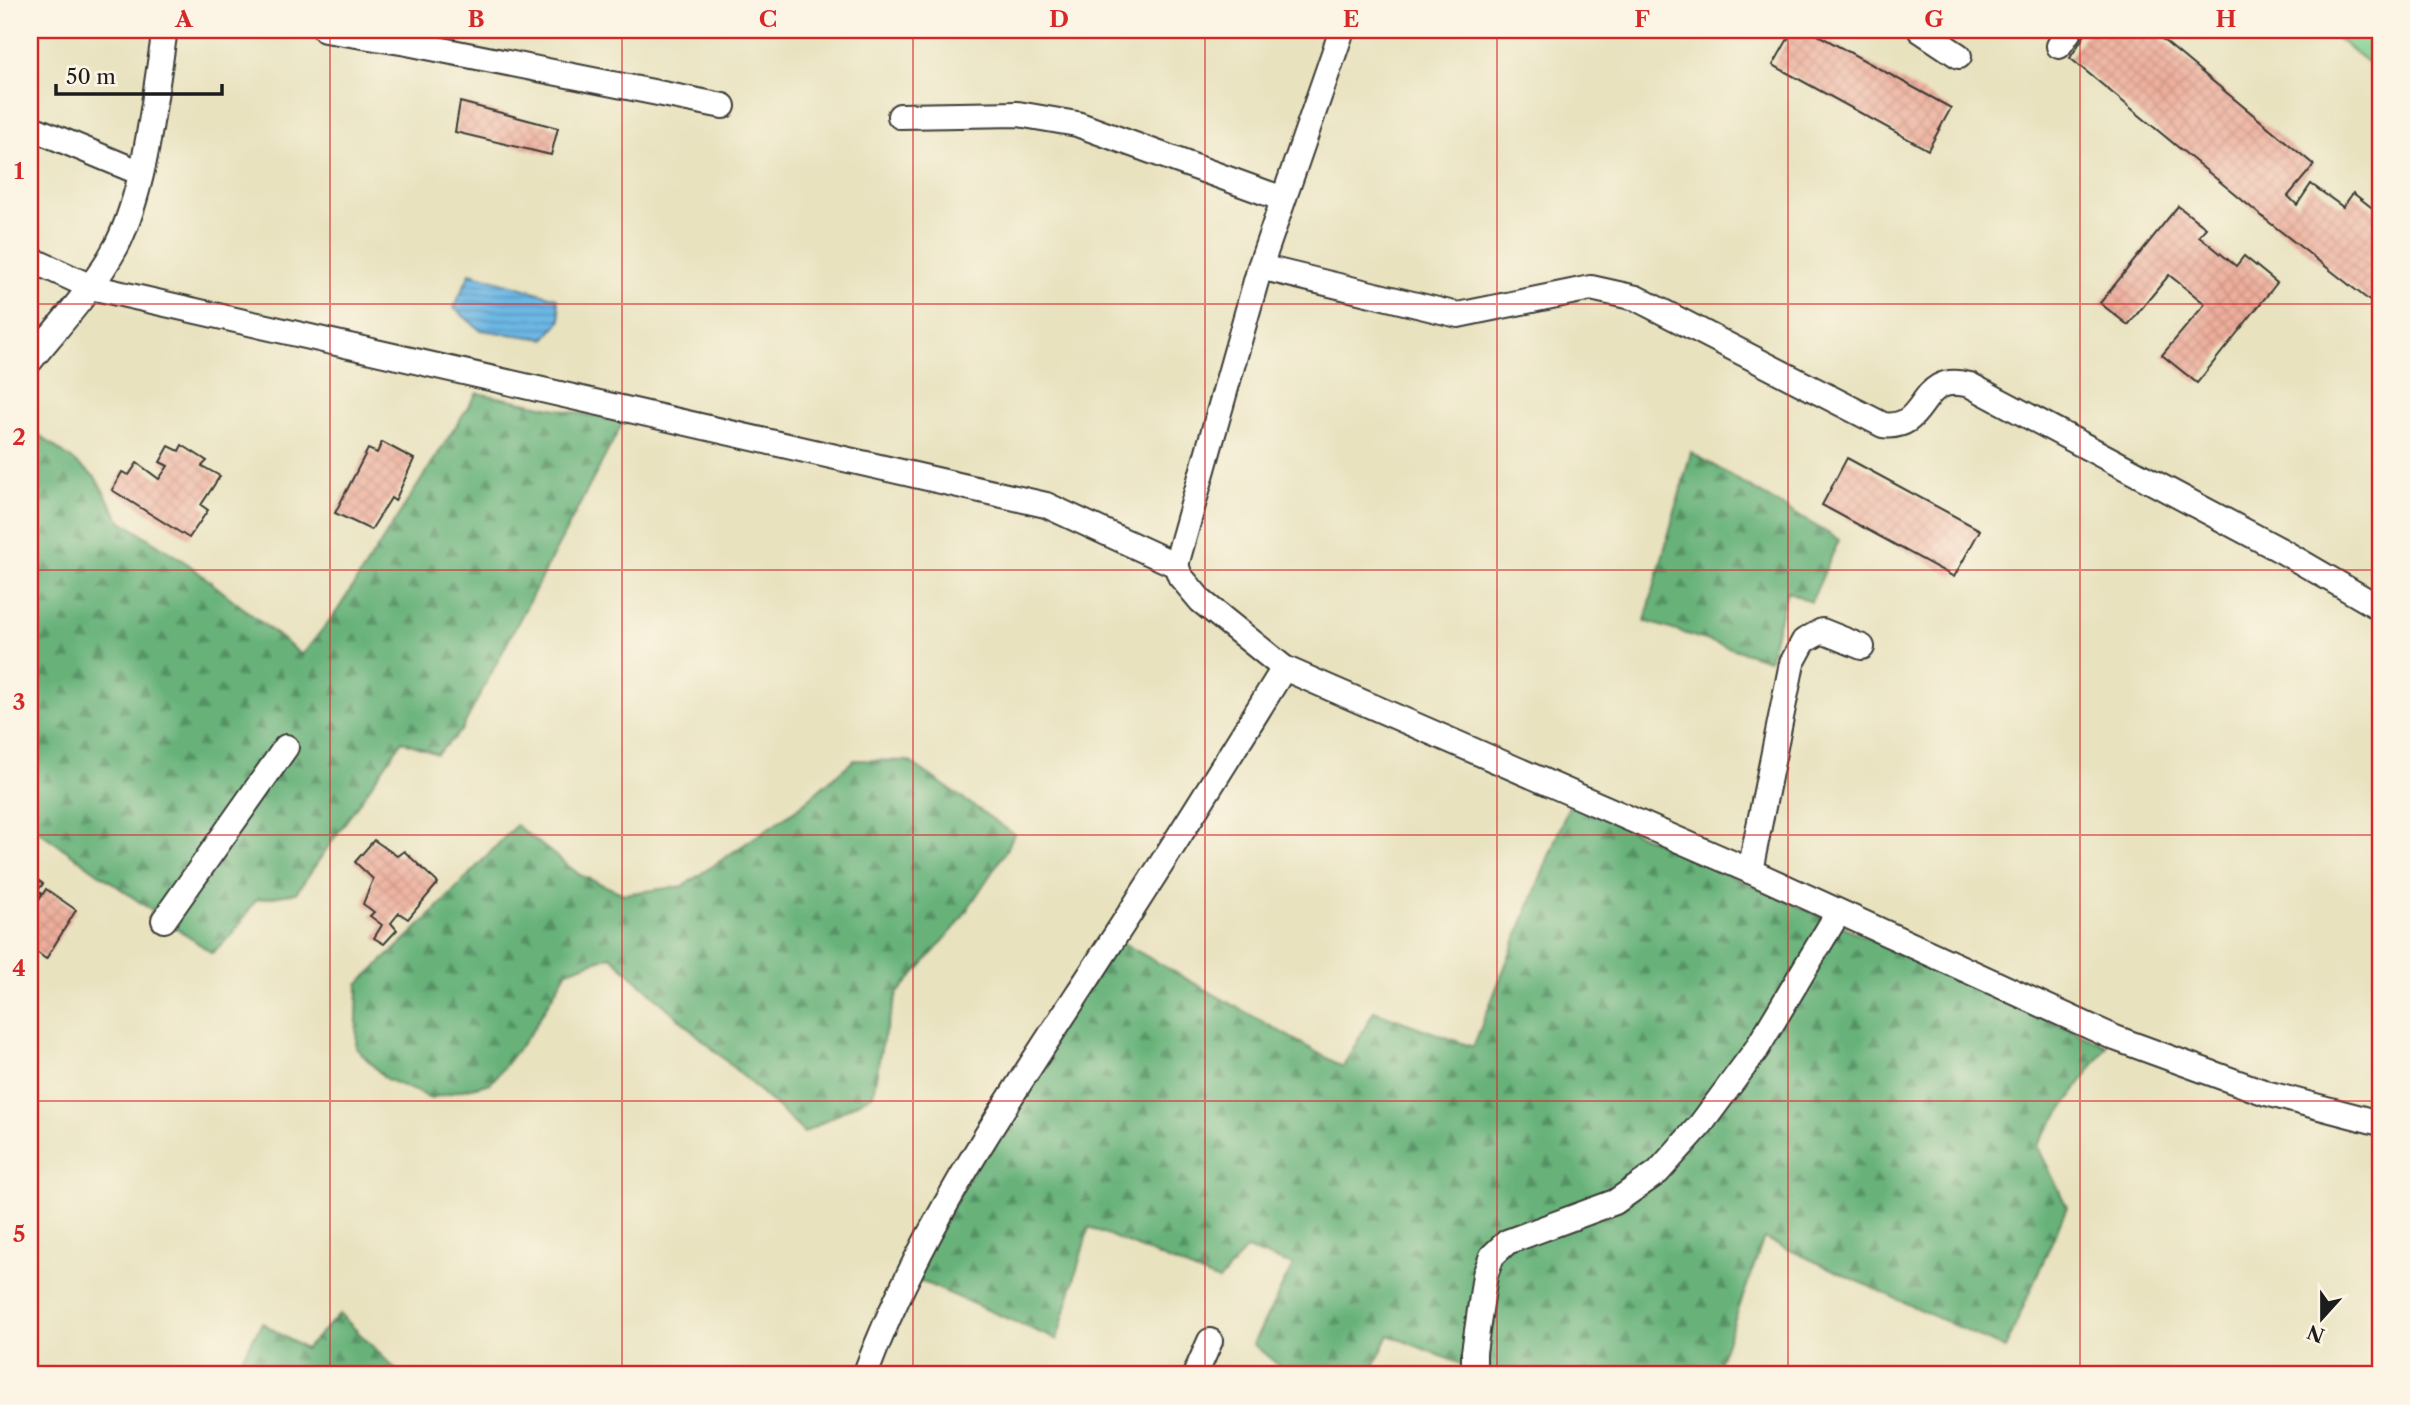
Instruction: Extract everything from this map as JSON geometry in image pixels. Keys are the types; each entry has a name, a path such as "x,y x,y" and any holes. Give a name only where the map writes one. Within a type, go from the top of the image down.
{"street":[{"path":"30,361 91,287 118,243 141,173 165,30"},
{"path":"326,30 407,43 723,106"},
{"path":"1342,30 1260,267 1176,565 1180,576 1201,601 1284,668 1750,872 2115,1038 2266,1093 2380,1123"},
{"path":"1920,30 1959,56"},
{"path":"900,116 1018,114 1077,124 1283,199"},
{"path":"30,127 141,173"},
{"path":"30,259 91,287 1046,505 1176,565"},
{"path":"1260,267 1458,315 1571,291 1591,288 1614,291 1636,298 1884,425 1901,425 1913,418 1936,387 1956,381 1970,385 2282,551 2380,608"},
{"path":"1750,872 1792,663 1804,641 1822,631 1861,647"},
{"path":"865,1375 898,1297 1014,1090 1162,864 1284,668"},
{"path":"164,920 286,747"},
{"path":"1474,1375 1474,1352 1485,1275 1492,1256 1507,1242 1615,1202 1658,1172 1701,1124 1756,1050 1839,913"},
{"path":"1195,1375 1210,1341"}],"green space":[{"path":"2326,30 2380,30 2380,72"},
{"path":"477,393 623,422 461,731 437,754 402,741 296,893 256,900 232,935 212,953 30,825 30,428 95,477 120,520 188,564 302,655 337,611"},
{"path":"1691,452 1839,540 1811,602 1787,591 1769,660 1645,621"},
{"path":"854,760 909,761 1014,834 1006,851 957,925 897,994 882,1043 873,1094 804,1133 611,956 567,971 532,1031 491,1083 431,1098 386,1079 356,1048 358,984 426,920 516,825 580,875 624,894 683,886 798,808"},
{"path":"1570,803 2107,1046 2037,1145 2067,1207 2005,1349 1764,1238 1715,1375 1488,1375 1389,1335 1370,1375 1290,1375 1253,1344 1293,1265 1246,1249 1219,1281 1089,1227 1057,1340 909,1276 1114,938 1343,1067 1374,1011 1473,1047"},
{"path":"340,1314 401,1375 232,1375 262,1323 305,1349"}],"water":[{"path":"470,273 557,298 561,320 545,339 480,330 454,308"}],"building":[{"path":"1793,30 1809,30 1951,108 1928,150 1773,65"},
{"path":"2088,30 2151,30 2314,165 2288,196 2297,205 2311,184 2343,207 2353,193 2380,214 2380,309 2270,223 2070,58"},
{"path":"460,102 558,128 551,155 455,132"},
{"path":"2178,206 2206,228 2199,236 2236,266 2244,256 2277,283 2197,383 2162,355 2205,304 2169,275 2128,325 2100,303"},
{"path":"382,442 414,459 395,501 391,498 371,530 335,513 368,449 377,453"},
{"path":"182,445 207,461 202,466 220,476 201,505 208,510 189,538 112,490 122,472 129,475 137,463 159,479 168,466 160,462 169,446 179,451"},
{"path":"1847,458 1980,530 1954,577 1822,505"},
{"path":"374,840 397,856 404,851 438,883 408,919 399,913 391,923 397,930 384,944 374,938 382,925 370,916 374,912 363,904 373,879 355,862"},
{"path":"30,874 43,884 38,890 42,894 30,908"},
{"path":"46,889 76,910 46,959 30,947 30,915"}]}
